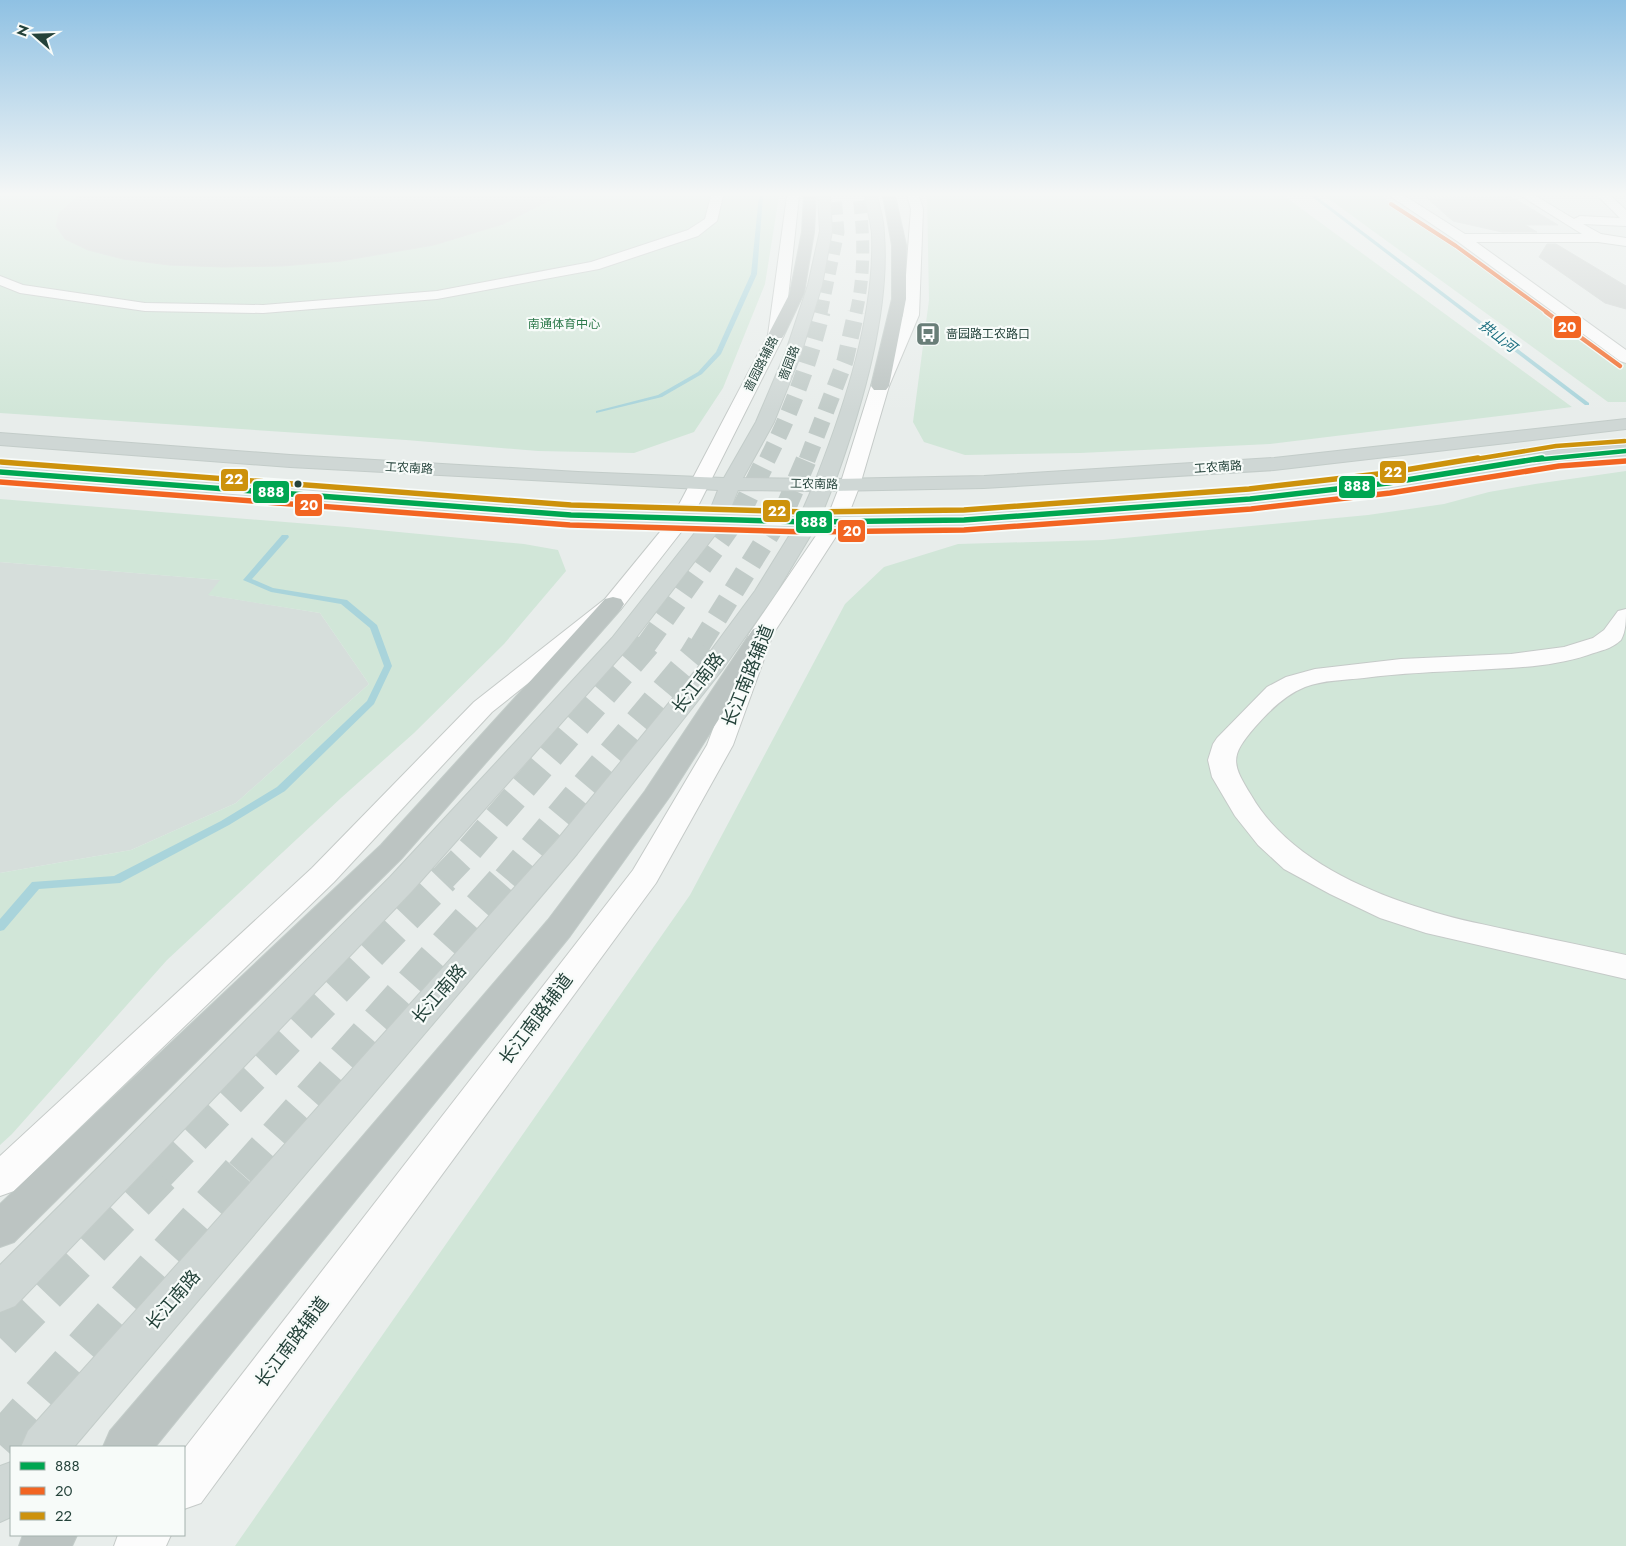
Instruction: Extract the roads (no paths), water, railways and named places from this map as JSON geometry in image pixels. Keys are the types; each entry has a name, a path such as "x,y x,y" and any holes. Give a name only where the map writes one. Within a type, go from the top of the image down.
{"highway":[{"path":"776,335 796,293 801,268"},
{"path":"880,386 898,299 899,268"},
{"path":"0,1230 391,852 613,604"},
{"path":"127,1446 559,928 656,796 761,634"},
{"path":"43,1546 52,1536"}],"main road":[{"name":"啬园路","path":"716,520 731,484 765,422 793,354 818,268"},
{"path":"822,521 824,484 843,434 866,348 877,284 877,268"},
{"name":"工农南路","path":"0,440 290,461 699,484 850,485 984,482 1274,464 1626,424"},
{"path":"0,472 352,500 561,514 716,520 964,520 1250,499 1388,483 1558,456 1626,451"},
{"path":"0,1293 402,884 620,643 716,520"},
{"name":"长江南路","path":"45,1446 567,847 713,665 765,593 822,521"},
{"path":"0,1498 10,1486"}],"street":[{"path":"0,280 20,289 145,307 263,310 436,294 582,268"},
{"name":"啬园路辅路","path":"682,518 776,335 784,268"},
{"path":"822,521 850,485 880,386 911,315 914,268"},
{"path":"1503,268 1626,358"},
{"path":"0,1180 323,875 483,707 613,604 682,518"},
{"name":"长江南路辅道","path":"185,1485 644,876 720,745 761,634 822,521"},
{"path":"1626,616 1616,630 1601,643 1567,654 1511,661 1401,666 1316,676 1295,682 1276,692 1250,717 1226,744 1222,760 1226,777 1245,810 1268,838 1295,862 1341,888 1391,910 1437,925 1626,967"},
{"path":"138,1546 146,1536"}],"waterway":[{"path":"598,412 660,396 700,373 719,353 754,274 755,268"},
{"name":"拱山河","path":"1408,268 1587,404"},
{"path":"0,927 36,885 116,880 225,823 281,789 371,702 388,666 374,627 344,602 271,590 247,580 285,537"}],"tunnel":[{"path":"821,313 830,268"},
{"path":"856,313 862,268"},
{"path":"767,460 799,388 822,312"},
{"path":"807,460 845,361 856,312"},
{"path":"646,645 741,511 767,458"},
{"path":"700,645 786,507 807,458"},
{"path":"442,879 647,644"},
{"path":"506,879 692,657 700,644"},
{"path":"158,1174 443,877"},
{"path":"242,1174 507,877"},
{"path":"0,1338 159,1173"},
{"path":"0,1445 243,1173"}],"place":[{"name":"啬园路工农路口","path":"928,334"}],"park label":[{"name":"南通体育中心","path":"564,324"}]}
